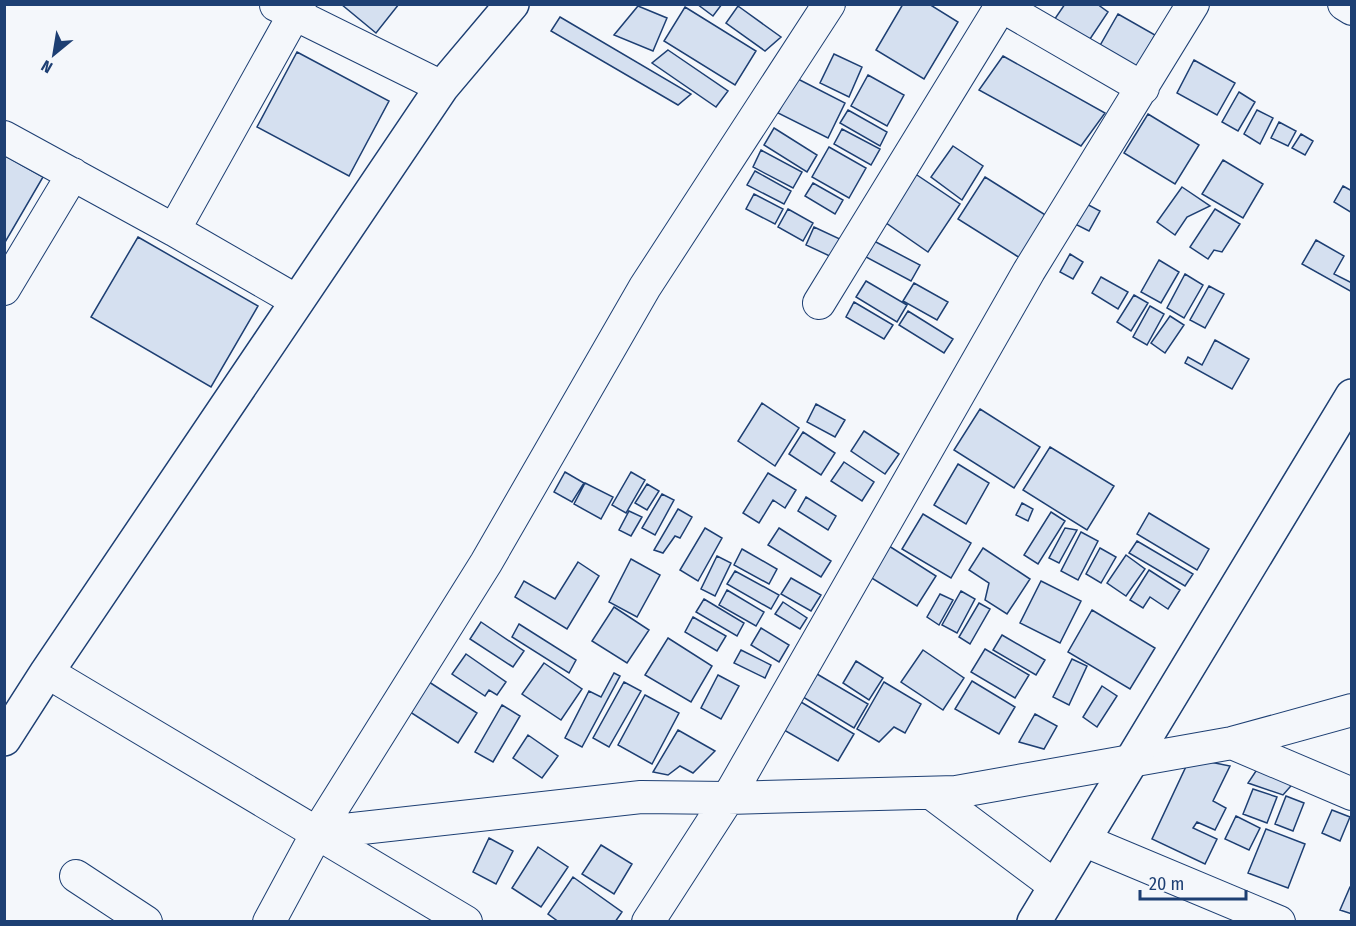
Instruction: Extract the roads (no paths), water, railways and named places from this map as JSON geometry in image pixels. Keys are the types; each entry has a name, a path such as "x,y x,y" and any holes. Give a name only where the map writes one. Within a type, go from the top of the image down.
{"street":[{"path":"9,721 47,672 442,87 512,4"},
{"path":"268,921 318,833 486,564 645,287 829,4"},
{"path":"648,921 728,798 1029,271 1193,4"},
{"path":"1344,4 1352,9"},
{"path":"819,303 1000,5 1143,88"},
{"path":"174,230 289,8 442,87"},
{"path":"4,137 74,174 297,301"},
{"path":"4,289 74,174"},
{"path":"1034,921 1352,396"},
{"path":"47,672 466,921"},
{"path":"318,833 641,797 728,798 956,792 1232,743 1352,710"},
{"path":"1232,743 1352,794"},
{"path":"930,793 1055,886"},
{"path":"1083,840 1278,921"},
{"path":"76,876 146,921"}]}
